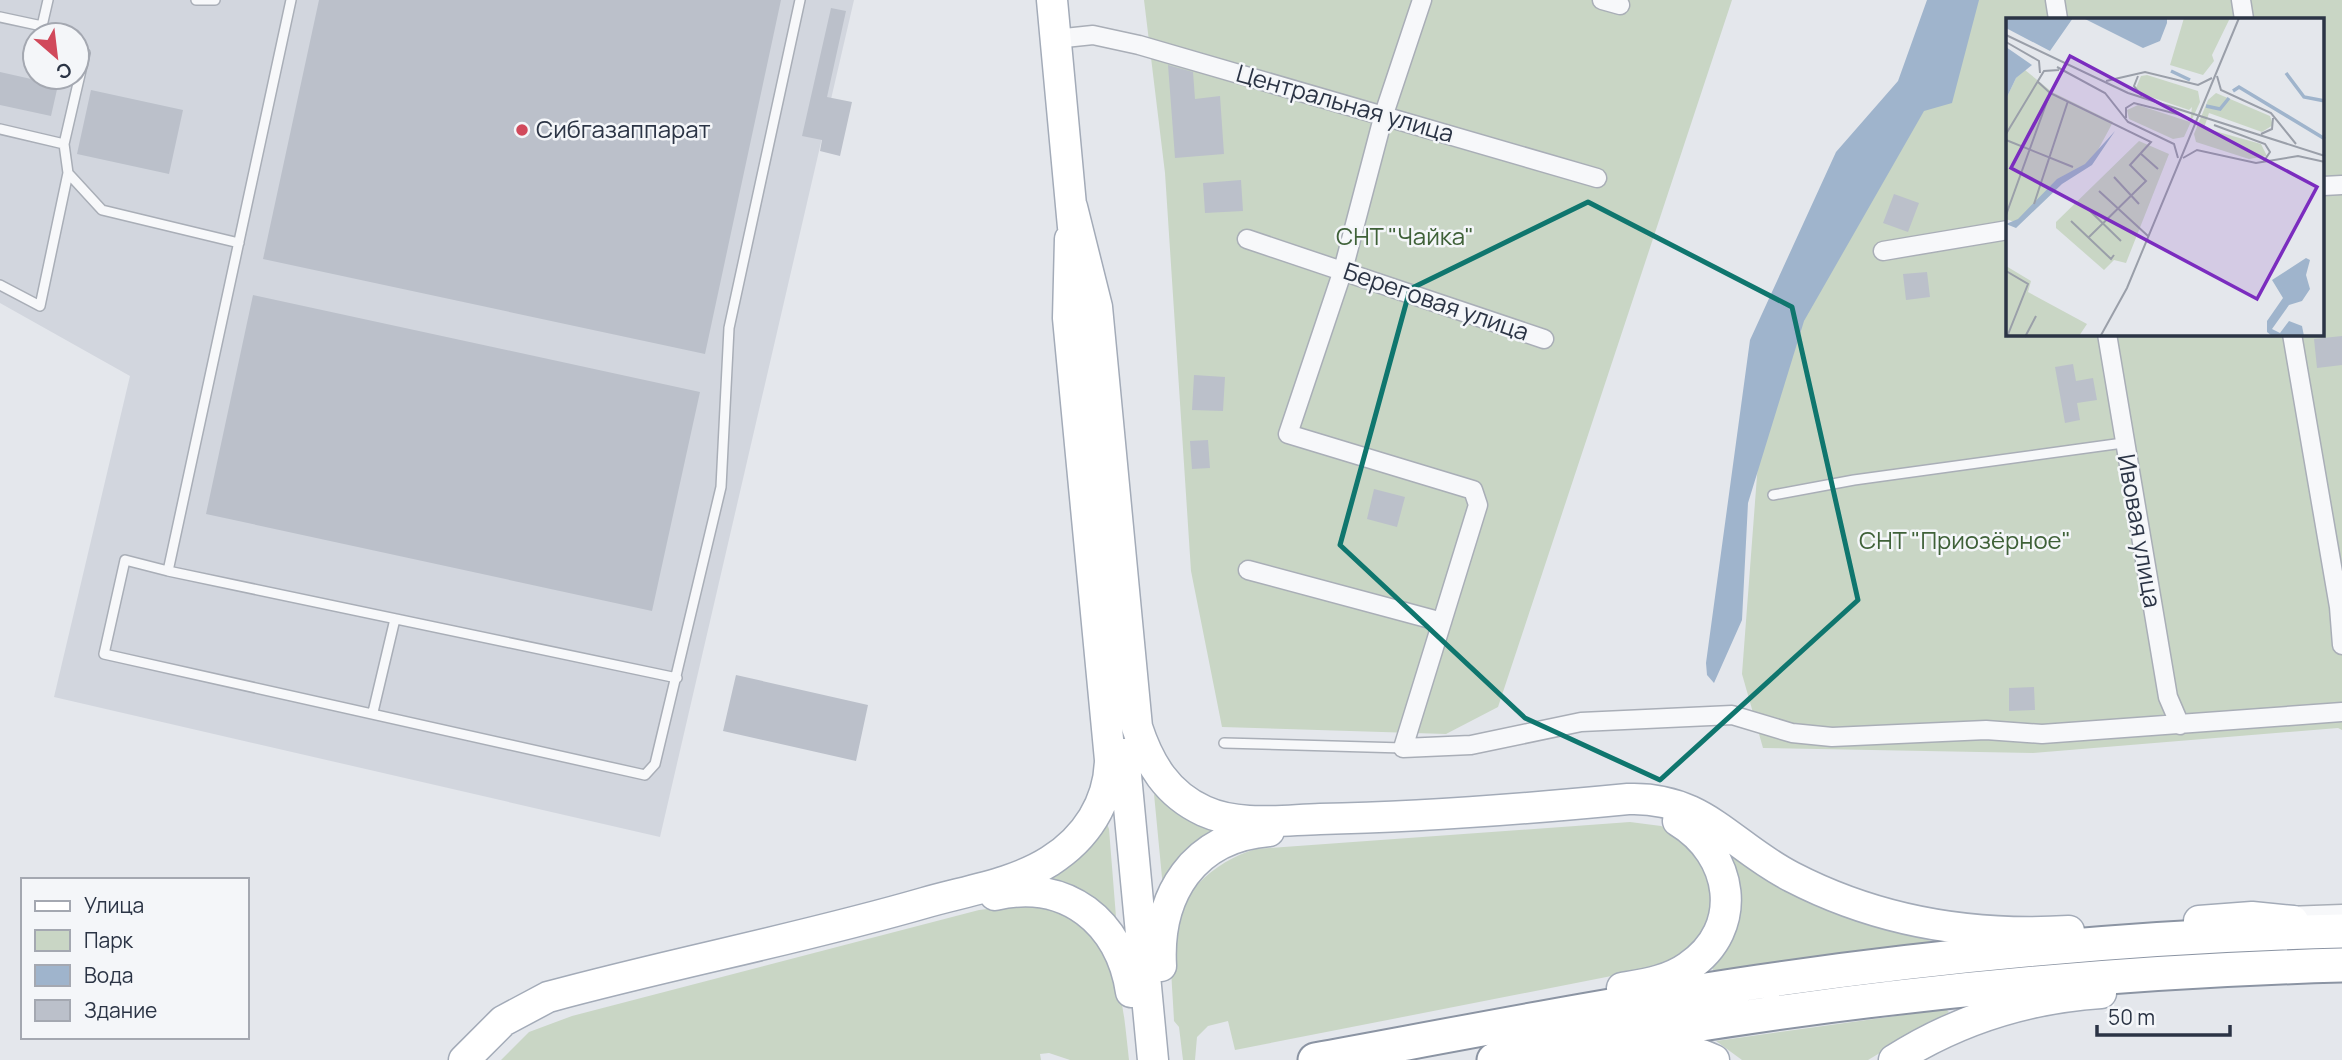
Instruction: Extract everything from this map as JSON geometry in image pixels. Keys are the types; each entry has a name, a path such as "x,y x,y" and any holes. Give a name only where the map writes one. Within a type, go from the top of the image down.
{"highway":[{"path":"1315,1060 1758,982 2020,952 2175,938 2342,931"},
{"path":"1494,1060 1763,1016 2024,985 2173,972 2342,965"}],"main road":[{"path":"1052,0 1153,1060"},
{"path":"1072,207 1097,307 1138,727 1154,767 1180,797 1205,812 1228,820 1401,817 1636,799 1678,804 1708,820 1772,866 1826,893 1892,916 1962,930 2038,933 2252,917 2342,925"},
{"path":"464,1060 503,1021 548,997 867,919 1034,870 1067,848 1080,835 1107,792 1109,751 1068,318 1072,207"},
{"path":"1301,1060 1371,1035 1658,981 1687,968 1706,952 1715,939 1725,910 1720,866 1701,837 1676,820 1639,810 1490,812"},
{"path":"1153,1060 1164,1007 1161,923 1171,894 1189,870 1212,850 1250,834 1401,817"},
{"path":"867,919 920,912 1019,891 1046,893 1071,902 1098,920 1118,946 1129,974 1134,1011 1153,1060"},
{"path":"484,1060 502,1037 541,1012 677,973 725,955"},
{"path":"1894,1060 1948,1029 1979,1017 2048,1000 2173,987 2342,979"},
{"path":"1585,1060 1665,1049 1698,1053 1714,1060"}],"street":[{"path":"1422,0 1384,114 1343,270 1288,434 1473,490 1478,505 1403,748 1471,745 1581,722 1732,715 1793,733 1832,737 1986,730 2042,734 2342,712"},
{"path":"1602,0 1620,5"},
{"path":"2055,0 2058,18"},
{"path":"2241,0 2244,18"},
{"name":"Центральная улица","path":"1055,38 1093,35 1384,114 1597,178"},
{"path":"2324,186 2342,185"},
{"path":"1883,251 2006,230"},
{"name":"Береговая улица","path":"1247,239 1545,339"},
{"name":"Ивовая улица","path":"2107,336 2123,443 2168,696 2179,725"},
{"path":"2292,336 2339,607 2342,645"},
{"path":"1248,570 1442,622"},
{"path":"2175,938 2252,917 2342,914"}],"lane":[{"path":"43,21 48,0"},
{"path":"196,0 215,0"},
{"path":"168,571 291,0"},
{"path":"677,678 125,560 104,654 373,712 645,775 655,764 677,678 721,487 729,328 800,0"},
{"path":"0,17 21,22"},
{"path":"0,285 40,306 68,173 64,144 76,91"},
{"path":"0,129 64,144"},
{"path":"68,173 102,210 239,243"},
{"path":"1773,495 1854,480 2123,443"},
{"path":"373,712 395,619"},
{"path":"1224,743 1403,748"}],"highlighted area":[{"path":"1588,202 1792,307 1858,600 1660,780 1525,718 1340,545 1410,289"}],"shaded area":[{"path":"0,0 854,0 660,837 54,697 130,376 0,303"}],"green space":[{"name":"СНТ \"Чайка\"","path":"1144,0 1732,0 1498,707 1446,734 1222,727 1191,571 1165,173"},
{"name":"СНТ \"Приозёрное\"","path":"1949,0 2342,0 2342,730 2338,728 2033,753 1763,748 1742,674 1766,357"},
{"path":"1154,794 1190,821 1220,831 1163,888"},
{"path":"1630,822 1661,826 1673,832 1704,861 1712,902 1704,931 1695,944 1683,954 1652,968 1235,1050 1228,1021 1208,1026 1197,1037 1195,1060 1183,1060 1179,1027 1174,1021 1171,944 1174,927 1179,911 1198,883 1225,862 1256,849"},
{"path":"1107,824 1116,917 1050,880 1076,858"},
{"path":"1732,856 1861,920 1938,943 1932,946 1714,971 1712,968 1735,928 1740,906 1739,882"},
{"path":"1020,905 1052,911 1077,922 1095,937 1108,956 1116,978 1129,1060 1070,1060 1049,1053 1040,1054 1041,1060 501,1060 529,1032 572,1016 979,910"},
{"path":"1946,1009 1949,1012 1868,1060 1742,1060 1716,1041"}],"water":[{"path":"1927,0 1979,0 1952,103 1924,111 1804,321 1748,503 1742,620 1714,683 1707,675 1706,663 1750,340 1836,152 1898,81"}],"building":[{"name":"Сибгазаппарат","path":"319,0 781,0 705,354 263,259"},
{"path":"831,8 846,11 827,97 852,102 840,156 820,151 822,140 802,136"},
{"path":"1168,65 1193,72 1195,99 1220,96 1224,154 1175,158"},
{"path":"0,72 21,77 21,91 57,91 51,116 0,105"},
{"path":"91,90 183,110 169,174 77,154"},
{"path":"1241,180 1243,211 1205,213 1203,183"},
{"path":"1894,194 1919,203 1908,232 1883,223"},
{"path":"1927,272 1930,297 1906,300 1903,274"},
{"path":"253,295 700,392 652,611 206,514"},
{"path":"2342,336 2342,365 2317,368 2314,339"},
{"path":"2073,364 2076,381 2093,378 2097,400 2077,403 2080,420 2065,423 2055,367"},
{"path":"1194,375 1225,377 1223,411 1192,410"},
{"path":"1208,440 1210,468 1192,469 1190,441"},
{"path":"1374,489 1405,497 1397,527 1367,519"},
{"path":"736,675 868,705 856,761 723,731"},
{"path":"2034,687 2035,710 2009,711 2009,688"}],"place":[{"name":"Сибгазаппарат","path":"522,130"}]}
